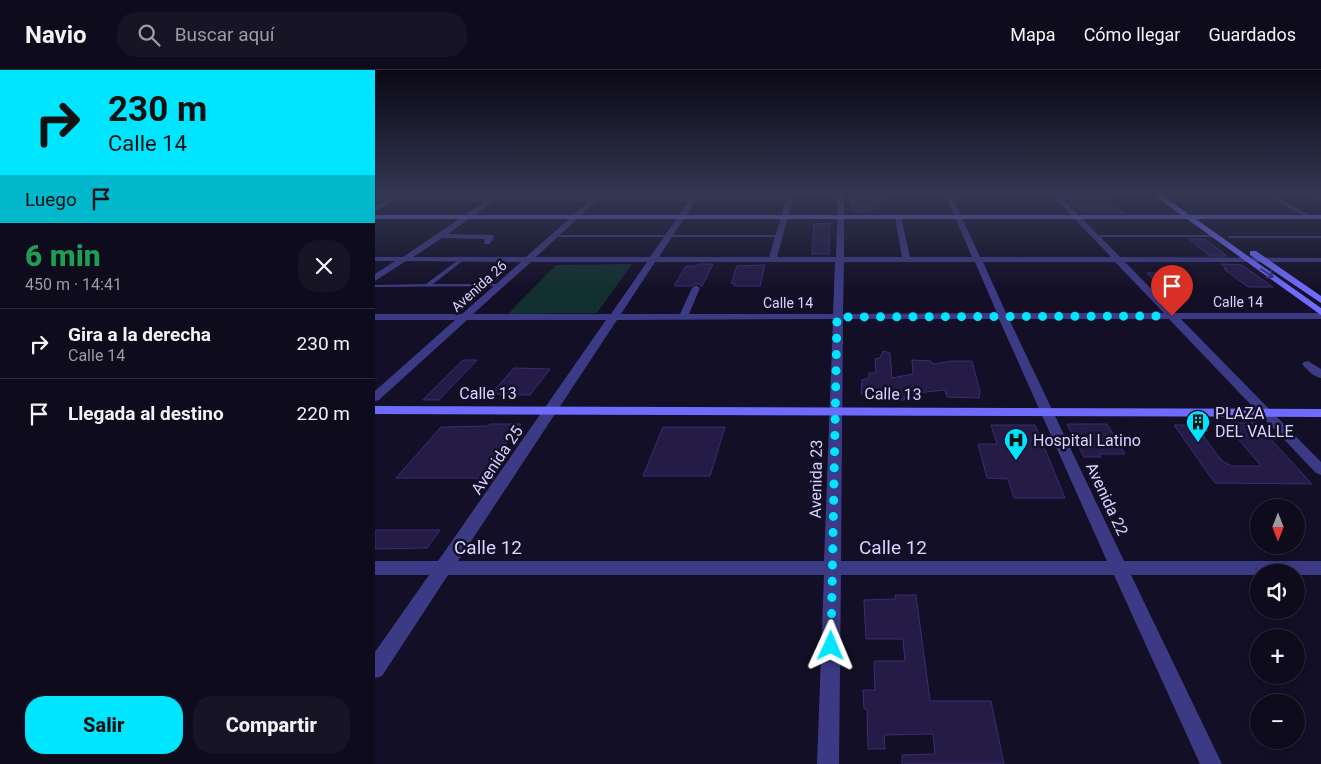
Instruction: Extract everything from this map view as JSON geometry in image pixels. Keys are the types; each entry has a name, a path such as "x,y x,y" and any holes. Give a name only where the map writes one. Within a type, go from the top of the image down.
{"street":[{"path":"375,278 453,226"},
{"name":"Avenida 26","path":"375,397 565,226"},
{"name":"Avenida 25","path":"375,669 675,226"},
{"path":"772,259 782,226"},
{"name":"Avenida 23","path":"829,764 840,226"},
{"path":"900,226 906,259"},
{"name":"Avenida 22","path":"962,226 1046,412 1211,764"},
{"path":"1086,226 1321,470"},
{"path":"1201,226 1321,312"},
{"path":"1215,226 1321,300"},
{"path":"440,236 490,237 487,242"},
{"path":"375,259 1321,260"},
{"path":"683,317 696,288"},
{"name":"Calle 14","path":"375,317 1321,316"},
{"path":"1308,364 1321,375"},
{"name":"Calle 13","path":"375,410 1321,413"},
{"name":"Calle 12","path":"375,568 1321,568"}],"lane":[{"path":"555,236 779,236"},
{"path":"1095,236 1215,236"},
{"path":"1230,237 1321,237"},
{"path":"427,286 463,259"},
{"path":"375,286 499,286"}],"green space":[{"path":"632,264 597,313 508,314 556,265"}],"building":[{"path":"814,226 830,226 829,254 812,254"},
{"path":"1189,239 1205,239 1227,256 1210,256"},
{"path":"698,264 713,264 702,286 696,283 692,286 674,286 686,266 697,266"},
{"path":"1221,264 1242,265 1273,287 1248,287 1224,269 1227,269"},
{"path":"765,265 760,286 734,286 735,283 731,284 737,266"},
{"path":"1147,273 1165,273 1186,293 1166,293"},
{"path":"883,351 890,353 892,378 913,374 912,360 931,361 933,364 952,361 972,361 980,392 979,398 947,397 945,390 916,393 914,397 904,397 905,400 886,400 881,392 861,394 862,380 869,378 869,373 876,373 875,359 880,358"},
{"path":"463,360 477,360 439,400 423,400"},
{"path":"514,368 550,369 530,395 491,394"},
{"name":"PLAZA DEL VALLE","path":"1225,423 1256,423 1312,484 1215,483 1174,425 1195,425 1222,461 1232,466 1261,466"},
{"path":"490,424 521,424 481,478 396,478 441,427 488,426"},
{"path":"1067,424 1107,424 1125,454 1099,454 1101,457 1084,457"},
{"name":"Hospital Latino","path":"991,425 1035,425 1065,498 1014,498 1008,479 987,478 978,444 997,444"},
{"path":"663,427 725,427 710,476 643,476"},
{"path":"375,530 440,530 427,548 375,549"},
{"path":"895,595 916,595 930,701 991,701 1004,764 902,764 902,755 935,754 933,734 884,735 885,749 868,749 867,709 864,709 863,690 875,690 874,661 905,661 903,639 866,639 864,600 896,599"}],"place":[{"name":"PLAZA DEL VALLE","path":"1198,443"},
{"name":"Hospital Latino","path":"1016,461"}],"route":[{"path":"831,646 837,317 1172,316"}]}
